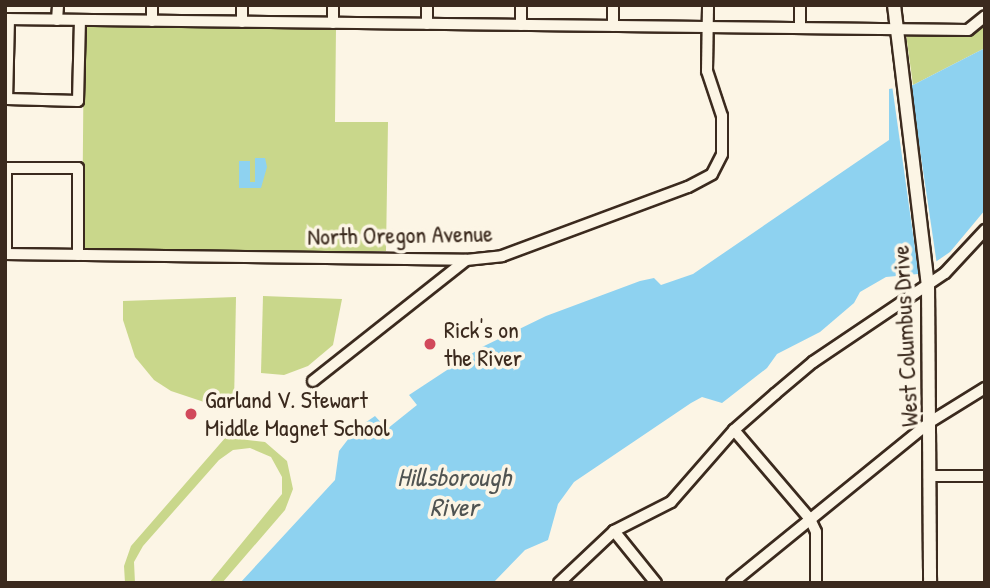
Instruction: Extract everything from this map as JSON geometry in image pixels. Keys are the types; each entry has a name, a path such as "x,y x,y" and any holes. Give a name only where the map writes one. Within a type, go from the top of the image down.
{"main road":[{"name":"West Columbus Drive","path":"894,5 899,74 927,279 930,583"}],"street":[{"path":"57,20 58,5"},
{"path":"152,5 152,21"},
{"path":"242,5 242,22"},
{"path":"333,5 333,23"},
{"path":"427,5 427,24"},
{"path":"521,5 521,25"},
{"path":"612,26 613,5"},
{"name":"North Oregon Avenue","path":"6,254 466,260 502,256 688,187 712,174 722,154 722,116 707,71 708,5"},
{"path":"800,5 800,29"},
{"path":"80,20 78,101 7,99 7,19 968,30 985,16"},
{"path":"6,254 6,168 78,168 78,255"},
{"path":"559,583 614,531 671,502 734,430 813,362 927,279 985,230"},
{"path":"313,380 466,260"},
{"path":"732,583 930,422 985,388"},
{"path":"734,430 810,519 816,532 816,583"},
{"path":"931,476 985,476"},
{"path":"614,531 656,583"}],"green space":[{"path":"985,22 985,48 913,85 906,34 970,34"},
{"path":"84,25 336,28 335,122 388,122 386,251 82,251"},
{"path":"263,296 342,299 333,345 308,366 284,375 261,373"},
{"path":"236,297 234,404 219,407 171,391 154,380 135,357 123,320 123,301"},
{"path":"239,422 247,429 239,439 265,442 287,461 293,489 285,510 222,583 209,583 282,494 282,477 271,457 250,448 233,450 219,460 143,546 134,562 135,583 125,583 124,566 131,546"}],"water":[{"name":"Hillsborough River","path":"985,48 985,210 950,252 918,274 886,277 860,292 854,303 820,332 777,354 767,368 722,403 702,397 574,482 558,504 548,540 525,550 493,583 240,583 335,480 339,451 356,429 375,416 387,429 417,405 409,395 482,347 546,316 640,281 654,278 661,285 693,274 889,140 889,89 913,85"},
{"path":"255,158 265,158 267,167 261,188 239,188 239,161 250,161 250,182 255,182"}],"pier":[{"path":"910,82 937,265 919,277 892,85"}],"place":[{"name":"Rick's on the River","path":"430,344"},
{"name":"Garland V. Stewart Middle Magnet School","path":"191,414"}]}
